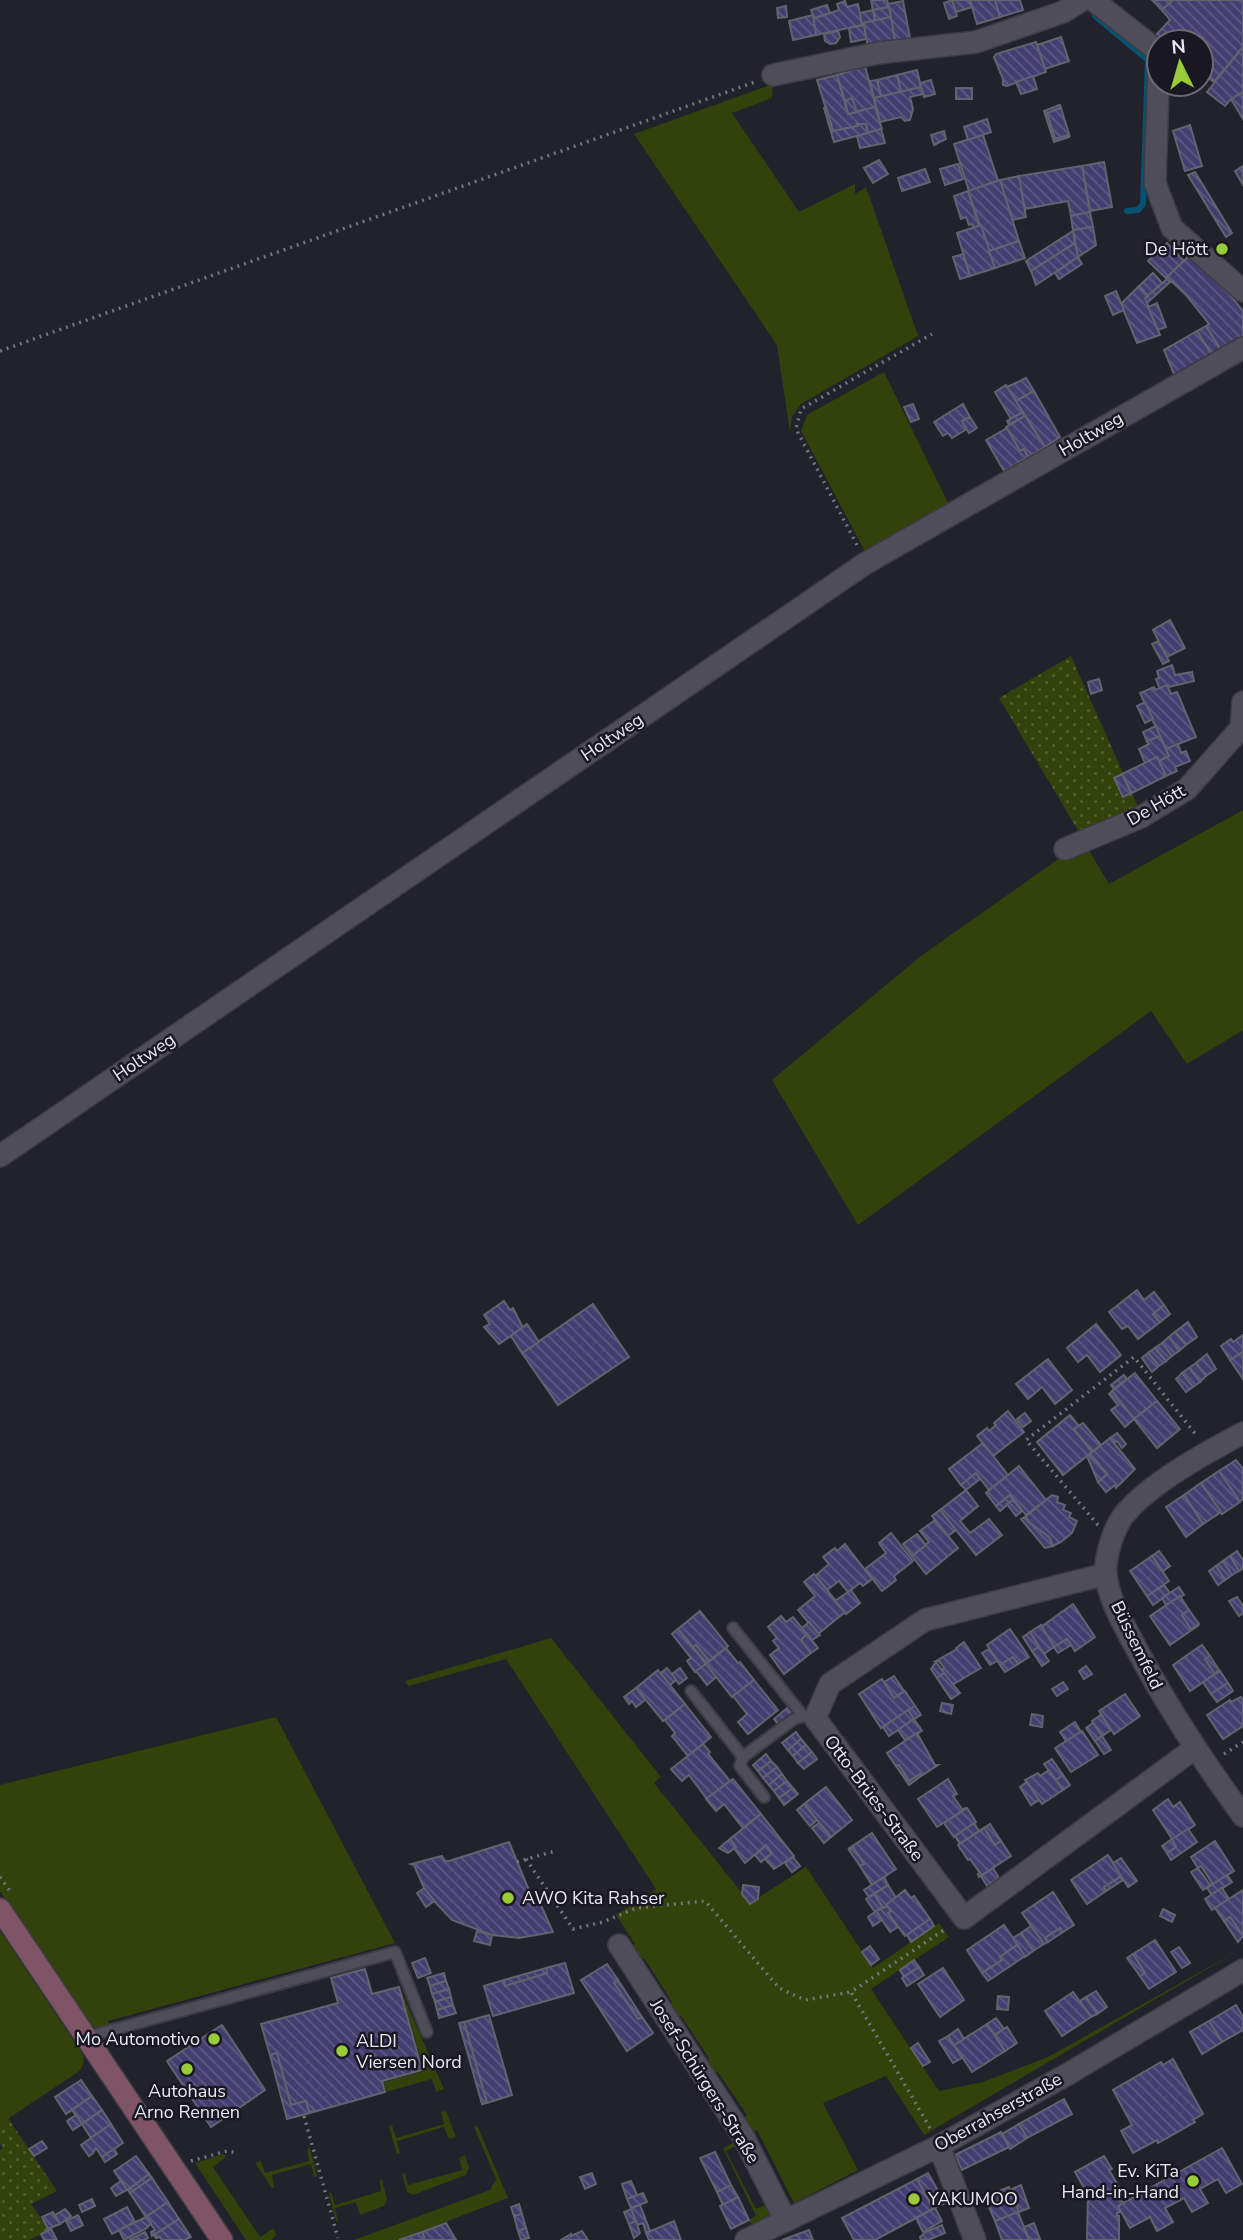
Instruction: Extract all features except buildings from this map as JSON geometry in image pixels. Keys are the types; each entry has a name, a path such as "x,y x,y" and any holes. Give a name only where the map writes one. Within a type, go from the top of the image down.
{"main road":[{"path":"0,1909 222,2240"}],"street":[{"path":"773,75 878,54 976,42 1063,12 1082,0"},
{"path":"1093,0 1145,43"},
{"path":"1158,98 1155,183 1172,228 1243,291"},
{"name":"Holtweg","path":"0,1156 866,563 1243,348"},
{"name":"De Hött","path":"1065,849 1141,817 1187,789 1241,728 1243,702"},
{"name":"Büssemfeld","path":"1243,1433 1210,1450 1143,1496 1123,1516 1111,1540 1106,1574 1115,1606 1158,1690 1243,1816"},
{"name":"Otto-Brües-Straße","path":"964,1918 809,1717 830,1684 925,1620 1106,1574"},
{"path":"964,1918 1195,1748"},
{"name":"Josef-Schürgers-Straße","path":"620,1945 744,2138 785,2219"},
{"name":"Oberrahserstraße","path":"746,2240 939,2146 1068,2074 1243,1970"},
{"path":"939,2146 975,2240"}],"lane":[{"path":"733,1628 809,1717"},
{"path":"691,1691 743,1757"},
{"path":"764,1797 740,1766 743,1757 794,1719 809,1717"},
{"path":"87,2037 394,1952 427,2032"}],"path":[{"path":"0,351 773,75"},
{"path":"866,563 796,429 802,409 932,334"},
{"path":"1111,1540 1026,1440 1134,1357 1210,1450"},
{"path":"517,1862 555,1851"},
{"path":"526,1859 573,1929 603,1922 636,1908 705,1901 779,1988 805,2000 851,1992 964,1918"},
{"path":"851,1992 939,2146"},
{"path":"304,2116 338,2238"},
{"path":"189,2161 228,2151 238,2153"}],"green space":[{"path":"773,84 772,98 732,113 799,212 855,184 855,194 866,187 918,336 801,404 792,416 790,433 777,345 634,134"},
{"path":"884,372 949,505 867,555 801,431 807,415"},
{"path":"1071,656 1140,811 1082,837 999,698"},
{"path":"1243,810 1243,1030 1187,1064 1151,1011 858,1225 772,1080 921,956 1057,860 1087,847 1109,884"},
{"path":"551,1638 661,1777 654,1783 750,1903 806,1867 873,1968 939,1923 949,1937 871,1989 939,2091 983,2082 1048,2057 1243,1948 924,2135 886,2076 823,2103 858,2170 794,2203 757,2130 750,2133 742,2120 747,2115 718,2072 713,2075 704,2063 709,2058 681,2016 676,2018 668,2005 672,2002 644,1958 637,1961 629,1949 635,1944 616,1915 656,1889 506,1659 408,1686 405,1681"},
{"path":"276,1717 395,1943 108,2021 110,2026 97,2029 86,2021 0,1891 0,1785"},
{"path":"0,1931 83,2055 83,2060 78,2072 0,2124"},
{"path":"401,1991 444,2089 436,2092 432,2079 386,2092 384,2082 424,2071"},
{"path":"670,2044 740,2144 726,2151 756,2209 767,2204 773,2215 752,2226 749,2220 756,2216 723,2148 735,2142"},
{"path":"446,2111 456,2137 449,2139 444,2127 397,2141 400,2153 397,2154 389,2127 392,2125 396,2138 444,2124 441,2112"},
{"path":"8,2118 57,2191 31,2204 49,2230 29,2240 0,2240 0,2150 3,2148 0,2143 0,2124"},
{"path":"477,2125 508,2198 398,2240 354,2240 490,2190 496,2179 474,2127"},
{"path":"307,2148 310,2148 317,2176 314,2177 311,2164 272,2175 272,2188 255,2163 261,2161 265,2173 309,2161"},
{"path":"224,2154 226,2157 213,2167 260,2237 274,2228 276,2235 271,2240 246,2240 195,2163"},
{"path":"465,2155 469,2168 466,2175 413,2195 407,2192 402,2174 405,2173 408,2185 462,2170 459,2158"},
{"path":"380,2180 387,2199 384,2206 360,2215 356,2202 335,2208 336,2221 329,2193 331,2192 335,2205 381,2191"}],"waterway":[{"path":"1095,16 1148,60 1143,204 1138,210 1127,211"}],"place":[{"name":"De Hött","path":"1222,249"},
{"name":"AWO Kita Rahser","path":"508,1898"},
{"name":"Mo Automotivo","path":"214,2039"},
{"name":"ALDI Viersen Nord","path":"342,2051"},
{"name":"Autohaus Arno Rennen","path":"187,2069"},
{"name":"Ev. KiTa Hand-in-Hand","path":"1193,2181"},
{"name":"YAKUMOO","path":"914,2199"}]}
